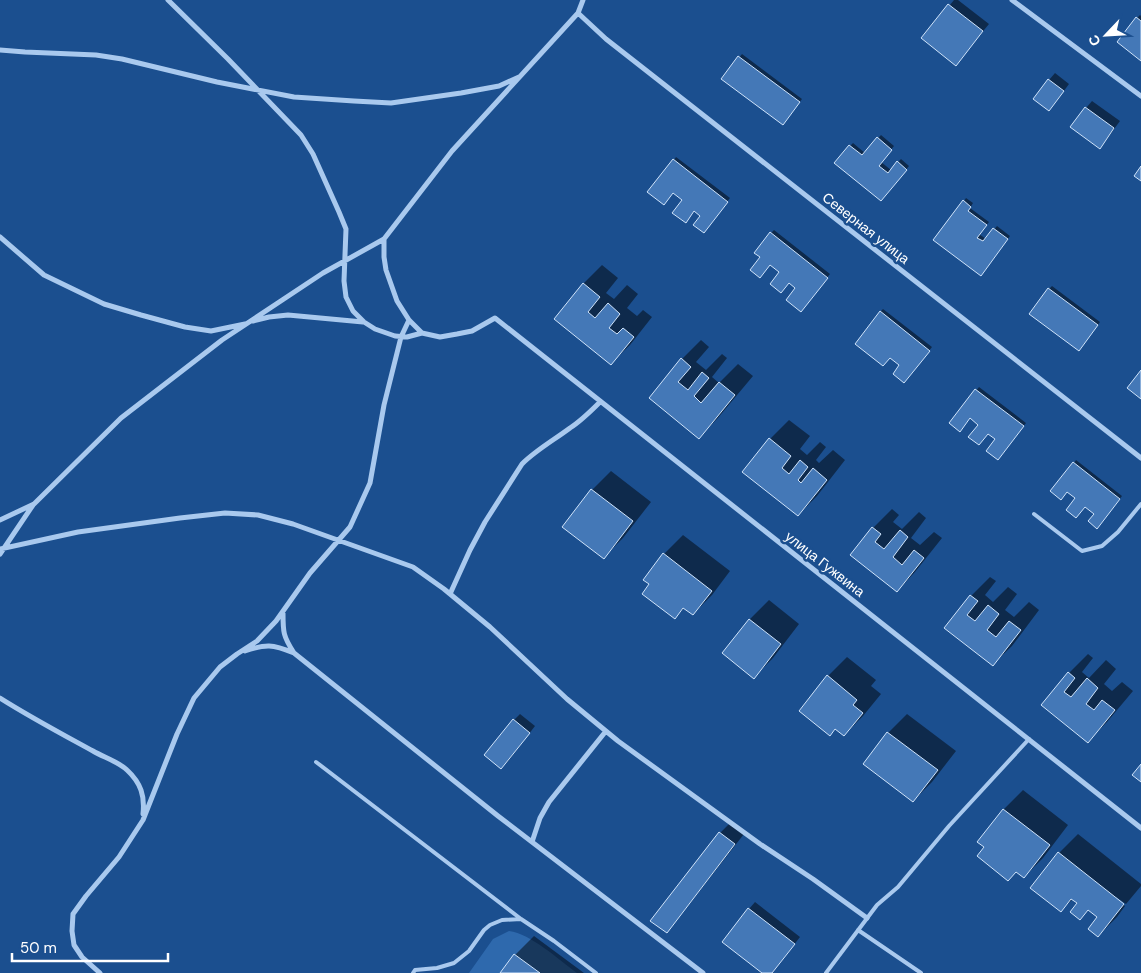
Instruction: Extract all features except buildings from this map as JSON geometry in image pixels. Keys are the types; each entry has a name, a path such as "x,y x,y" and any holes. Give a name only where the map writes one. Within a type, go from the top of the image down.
{"street":[{"path":"168,0 258,89 301,135 313,154 346,229 344,281 346,297 353,312 375,329 401,337 422,333"},
{"path":"0,554 34,504 122,418 222,340 323,273 384,240 452,151 578,13 583,0"},
{"path":"1012,0 1141,96"},
{"name":"Северная улица","path":"578,13 606,38 1141,458"},
{"path":"0,50 96,55 294,97 391,103 499,86 521,76"},
{"path":"0,237 44,274 71,289 104,304 185,327 211,331 269,317 288,315 364,322"},
{"path":"384,240 386,270 397,301 409,320 422,333"},
{"name":"улица Гужвина","path":"422,333 440,337 458,334 472,331 495,318 1141,828"},
{"path":"100,973 82,957 74,945 72,931 73,914 119,857 143,820 177,734 194,698 220,667 257,641 276,621 310,573 350,526 370,483 384,404 401,337 409,320"},
{"path":"450,594 481,529 522,464 546,444 572,427 600,402"},
{"path":"0,520 34,504"},
{"path":"2,549 78,532 225,513 258,515 293,524 414,567 490,627 567,699 606,731 760,844 867,918"},
{"path":"283,612 283,632 286,641 294,653"},
{"path":"237,654 262,645 281,647 294,653 532,842 703,973"},
{"path":"0,698 125,768 141,790 144,801 143,820"},
{"path":"532,842 549,802 606,731"}],"lane":[{"path":"1034,514 1082,551 1102,546 1118,532 1141,504"},
{"path":"826,973 877,905 898,886 949,826 1029,739"},
{"path":"316,762 521,919 596,973"},
{"path":"414,971 437,968 454,963 469,951 484,930 490,925 502,920 521,919"},
{"path":"858,930 921,973"},
{"path":"414,971 420,973"}],"shaded area":[{"path":"509,931 535,942 577,973 469,973 493,939"}]}
